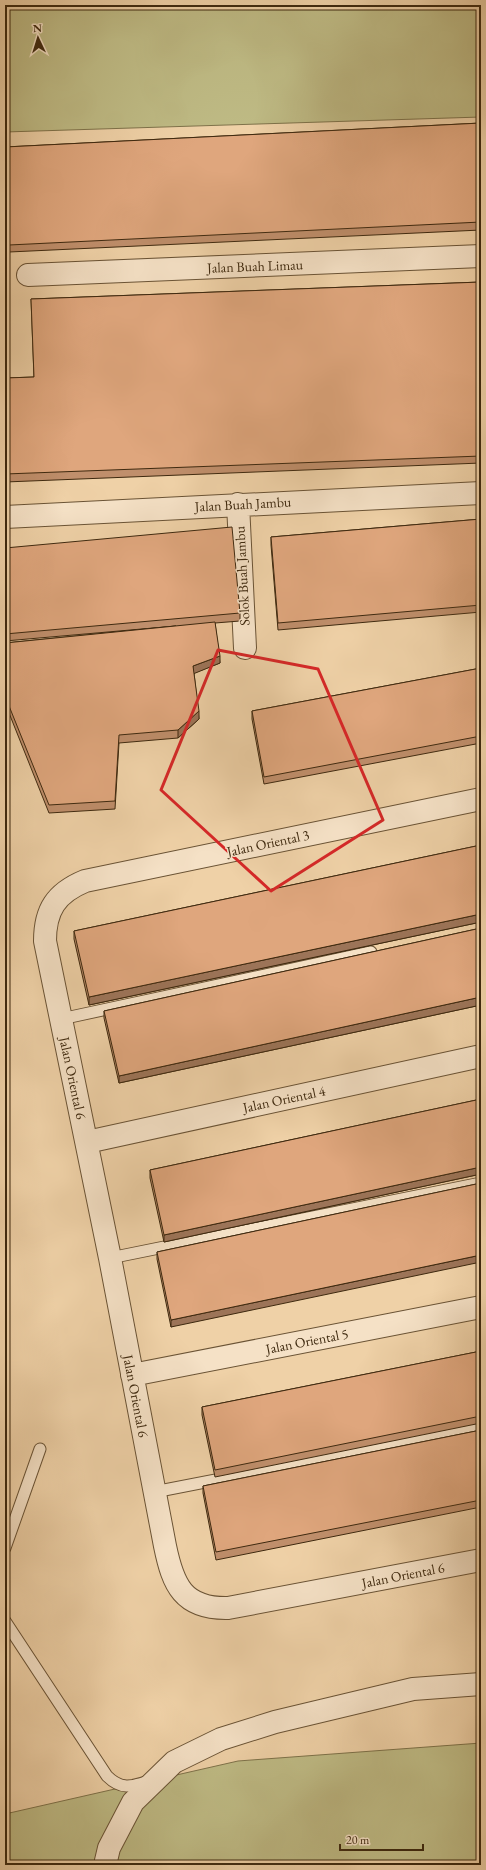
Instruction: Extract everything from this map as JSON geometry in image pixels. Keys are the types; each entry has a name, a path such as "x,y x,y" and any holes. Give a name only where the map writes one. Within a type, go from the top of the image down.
{"street":[{"name":"Jalan Buah Limau","path":"28,275 481,256"},
{"name":"Jalan Buah Jambu","path":"5,517 238,504 481,493"},
{"name":"Solok Buah Jambu","path":"238,504 245,648"},
{"name":"Jalan Oriental 3","path":"59,897 71,887 85,882 481,799"},
{"name":"Jalan Oriental 6","path":"59,897 45,924 45,941 87,1142 170,1571 176,1585 186,1596 198,1604 213,1608 228,1608 481,1560"},
{"name":"Jalan Oriental 4","path":"87,1142 481,1056"},
{"name":"Jalan Oriental 5","path":"132,1375 481,1307"},
{"path":"105,1865 109,1848 134,1802 174,1762 221,1739 275,1722 414,1689 481,1684"}],"lane":[{"path":"61,1019 380,950"},
{"path":"110,1258 481,1183"},
{"path":"154,1492 481,1428"},
{"path":"5,1548 40,1450"},
{"path":"5,1621 107,1776 115,1784 124,1786 135,1786 157,1778"}],"highlighted area":[{"path":"218,650 318,669 383,820 271,891 161,790"}],"shaded area":[{"path":"5,5 481,5 481,117 5,132"},
{"path":"481,1743 481,1865 5,1865 5,1814 238,1761"}],"building":[{"path":"481,123 481,222 9,245 5,147"},
{"path":"481,282 481,456 5,474 5,378 34,377 31,299"},
{"path":"481,519 481,605 278,623 271,537"},
{"path":"232,527 240,613 5,634 5,548"},
{"path":"215,622 220,656 193,666 199,711 178,730 119,735 115,801 49,805 5,696 5,643"},
{"path":"481,668 481,736 264,777 252,711"},
{"path":"481,845 481,914 89,997 74,931"},
{"path":"481,928 481,997 119,1076 104,1011"},
{"path":"481,1099 481,1167 164,1235 150,1170"},
{"path":"481,1183 481,1255 171,1320 157,1252"},
{"path":"481,1351 481,1416 215,1470 202,1407"},
{"path":"481,1430 481,1500 216,1552 203,1486"}]}
